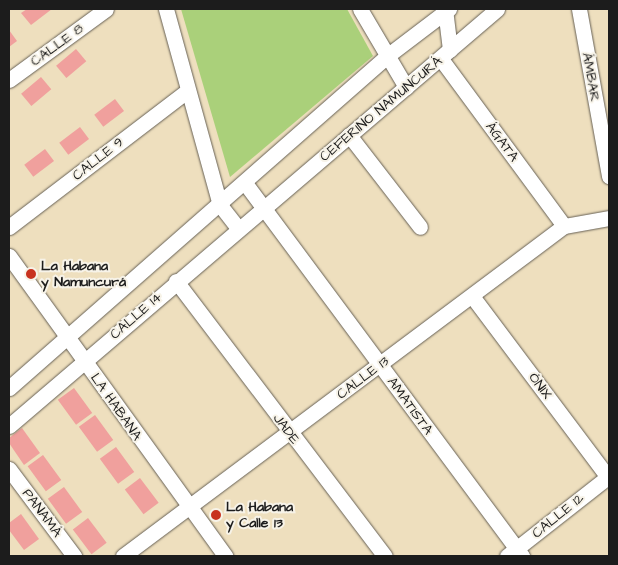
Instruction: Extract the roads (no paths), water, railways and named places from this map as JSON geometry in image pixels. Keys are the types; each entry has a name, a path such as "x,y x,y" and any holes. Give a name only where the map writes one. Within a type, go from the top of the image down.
{"street":[{"name":"CALLE 8","path":"9,80 106,9"},
{"path":"166,9 220,205 238,228"},
{"path":"360,9 406,87"},
{"path":"478,25 480,9"},
{"name":"CEFERINO NAMUNCURÁ","path":"263,207 445,55 497,9"},
{"name":"ÁMBAR","path":"579,9 609,176"},
{"path":"245,183 387,56 446,11"},
{"path":"445,55 446,11"},
{"name":"ÁGATA","path":"445,55 564,226"},
{"name":"CALLE 9","path":"9,228 188,90"},
{"path":"349,135 420,226"},
{"name":"CALLE 14","path":"9,388 245,183"},
{"name":"AMATISTA","path":"245,183 380,365 515,554"},
{"name":"CALLE 14","path":"9,426 263,207"},
{"name":"CALLE 13","path":"123,556 564,226 609,218"},
{"name":"LA HABANA","path":"9,256 188,508 225,556"},
{"name":"JADE","path":"176,281 289,433 385,556"},
{"name":"ÓNIX","path":"472,296 608,476"},
{"name":"PANAMÁ","path":"9,469 74,556"},
{"name":"CALLE 12","path":"515,554 608,476"}],"place":[{"name":"La Habana y Namuncurá","path":"31,274"},
{"name":"La Habana y Calle 13","path":"216,515"}]}
